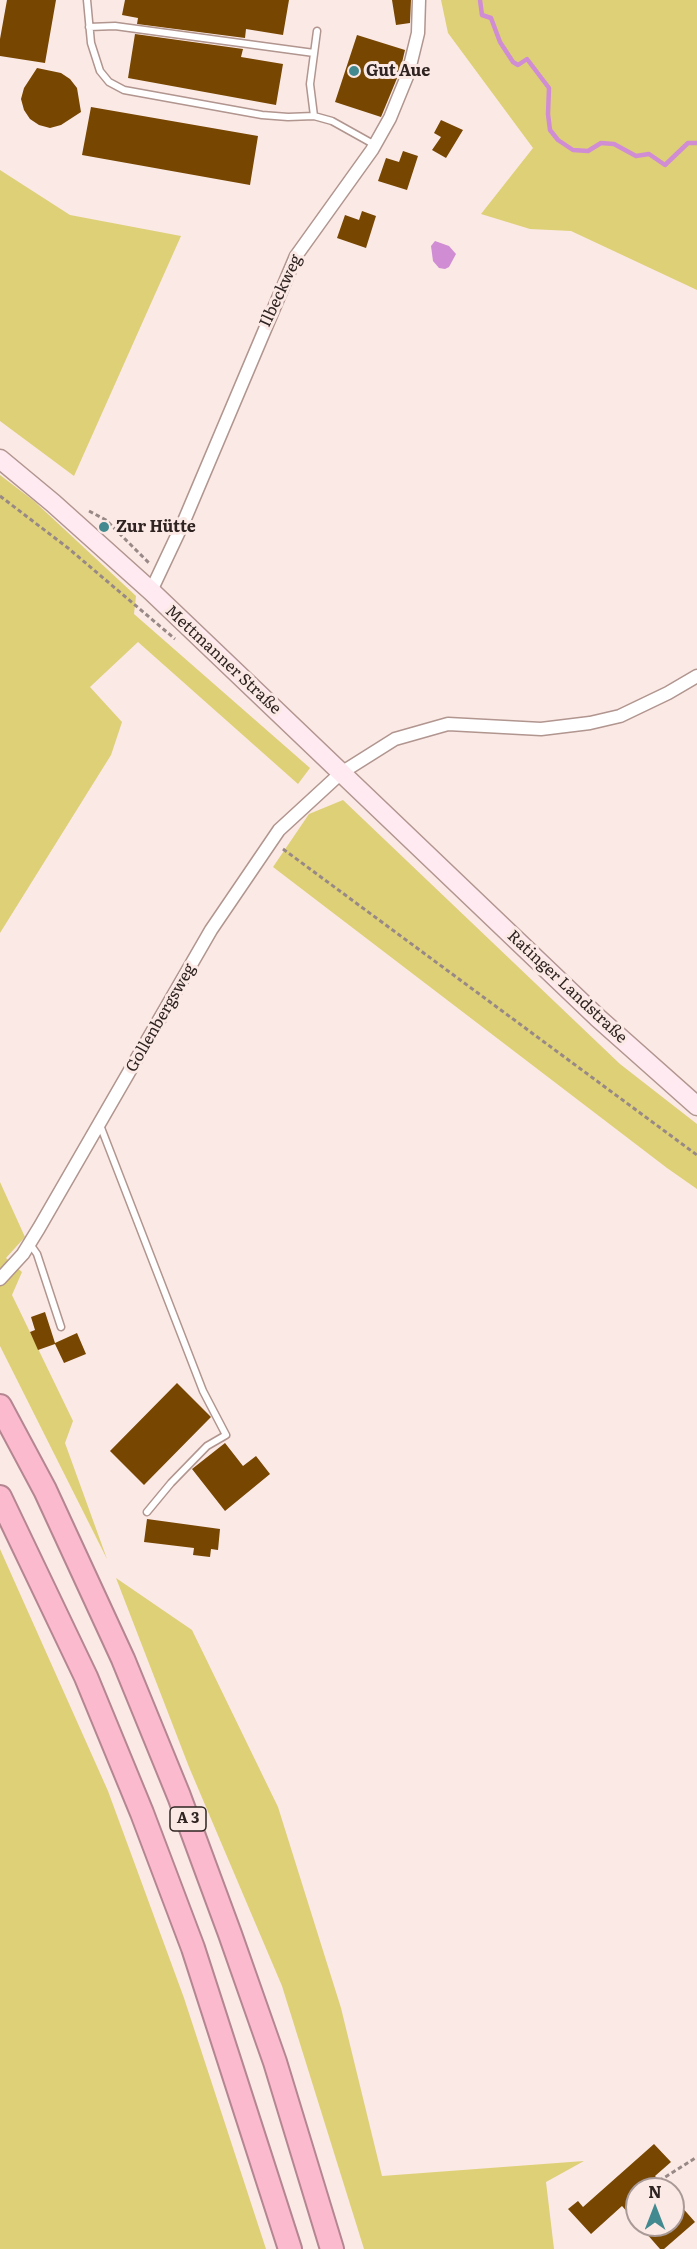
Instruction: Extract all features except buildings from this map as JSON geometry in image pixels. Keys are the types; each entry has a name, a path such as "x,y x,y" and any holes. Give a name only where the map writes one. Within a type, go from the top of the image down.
{"highway":[{"name":"A 3","path":"0,1406 45,1490 123,1659 179,1796 274,2062 332,2249"},
{"name":"A 3","path":"0,1497 86,1677 146,1824 201,1969 290,2249"}],"main road":[{"name":"Mettmanner Straße","path":"0,459 62,510 151,591 440,866"},
{"name":"Ratinger Landstraße","path":"440,866 598,1018 697,1106"}],"street":[{"name":"Ilbeckweg","path":"151,591 184,521 296,256 375,145 390,118 408,74 418,33 419,0"},
{"name":"Gollenbergsweg","path":"0,1279 30,1243 211,930 279,830 341,773 395,739 448,724 541,729 590,723 620,716 697,676"}],"lane":[{"path":"87,0 91,43 100,71 109,82 124,90 262,115 314,116 332,121 375,145"},
{"path":"89,27 115,26 314,53"},
{"path":"314,116 310,84 318,31"},
{"path":"100,1125 203,1391 226,1435 207,1446 147,1512"},
{"path":"30,1243 37,1254 61,1328"}],"path":[{"path":"0,496 68,548 147,617"},
{"path":"272,841 697,1155"},
{"path":"664,2177 697,2157"}],"shaded area":[{"path":"441,0 697,0 697,290 571,231 530,229 481,214 533,148 448,33"},
{"path":"0,170 70,215 181,236 74,476 0,421"},
{"path":"435,241 449,246 456,254 449,267 445,269 439,268 433,261 431,246"},
{"path":"0,475 34,501 136,596 134,614 310,768 298,784 138,642 90,687 122,722 111,755 0,933"},
{"path":"343,800 620,1064 697,1124 697,1189 273,867 309,814"},
{"path":"0,1182 25,1237 6,1258 22,1272 12,1295 73,1421 65,1443 107,1559 0,1346"},
{"path":"0,1549 108,1791 184,1998 266,2249 0,2249"},
{"path":"116,1578 192,1630 278,1807 341,2008 382,2176 584,2161 546,2182 554,2249 364,2249 282,1986 189,1767"}],"waterway":[{"path":"480,0 482,15 491,18 500,42 513,62 518,65 527,59 549,88 550,130 558,140 573,150 588,151 601,143 614,144 636,156 649,154 665,165 688,143 697,143"}],"place":[{"name":"Gut Aue","path":"354,71"},
{"name":"Zur Hütte","path":"104,527"}]}
